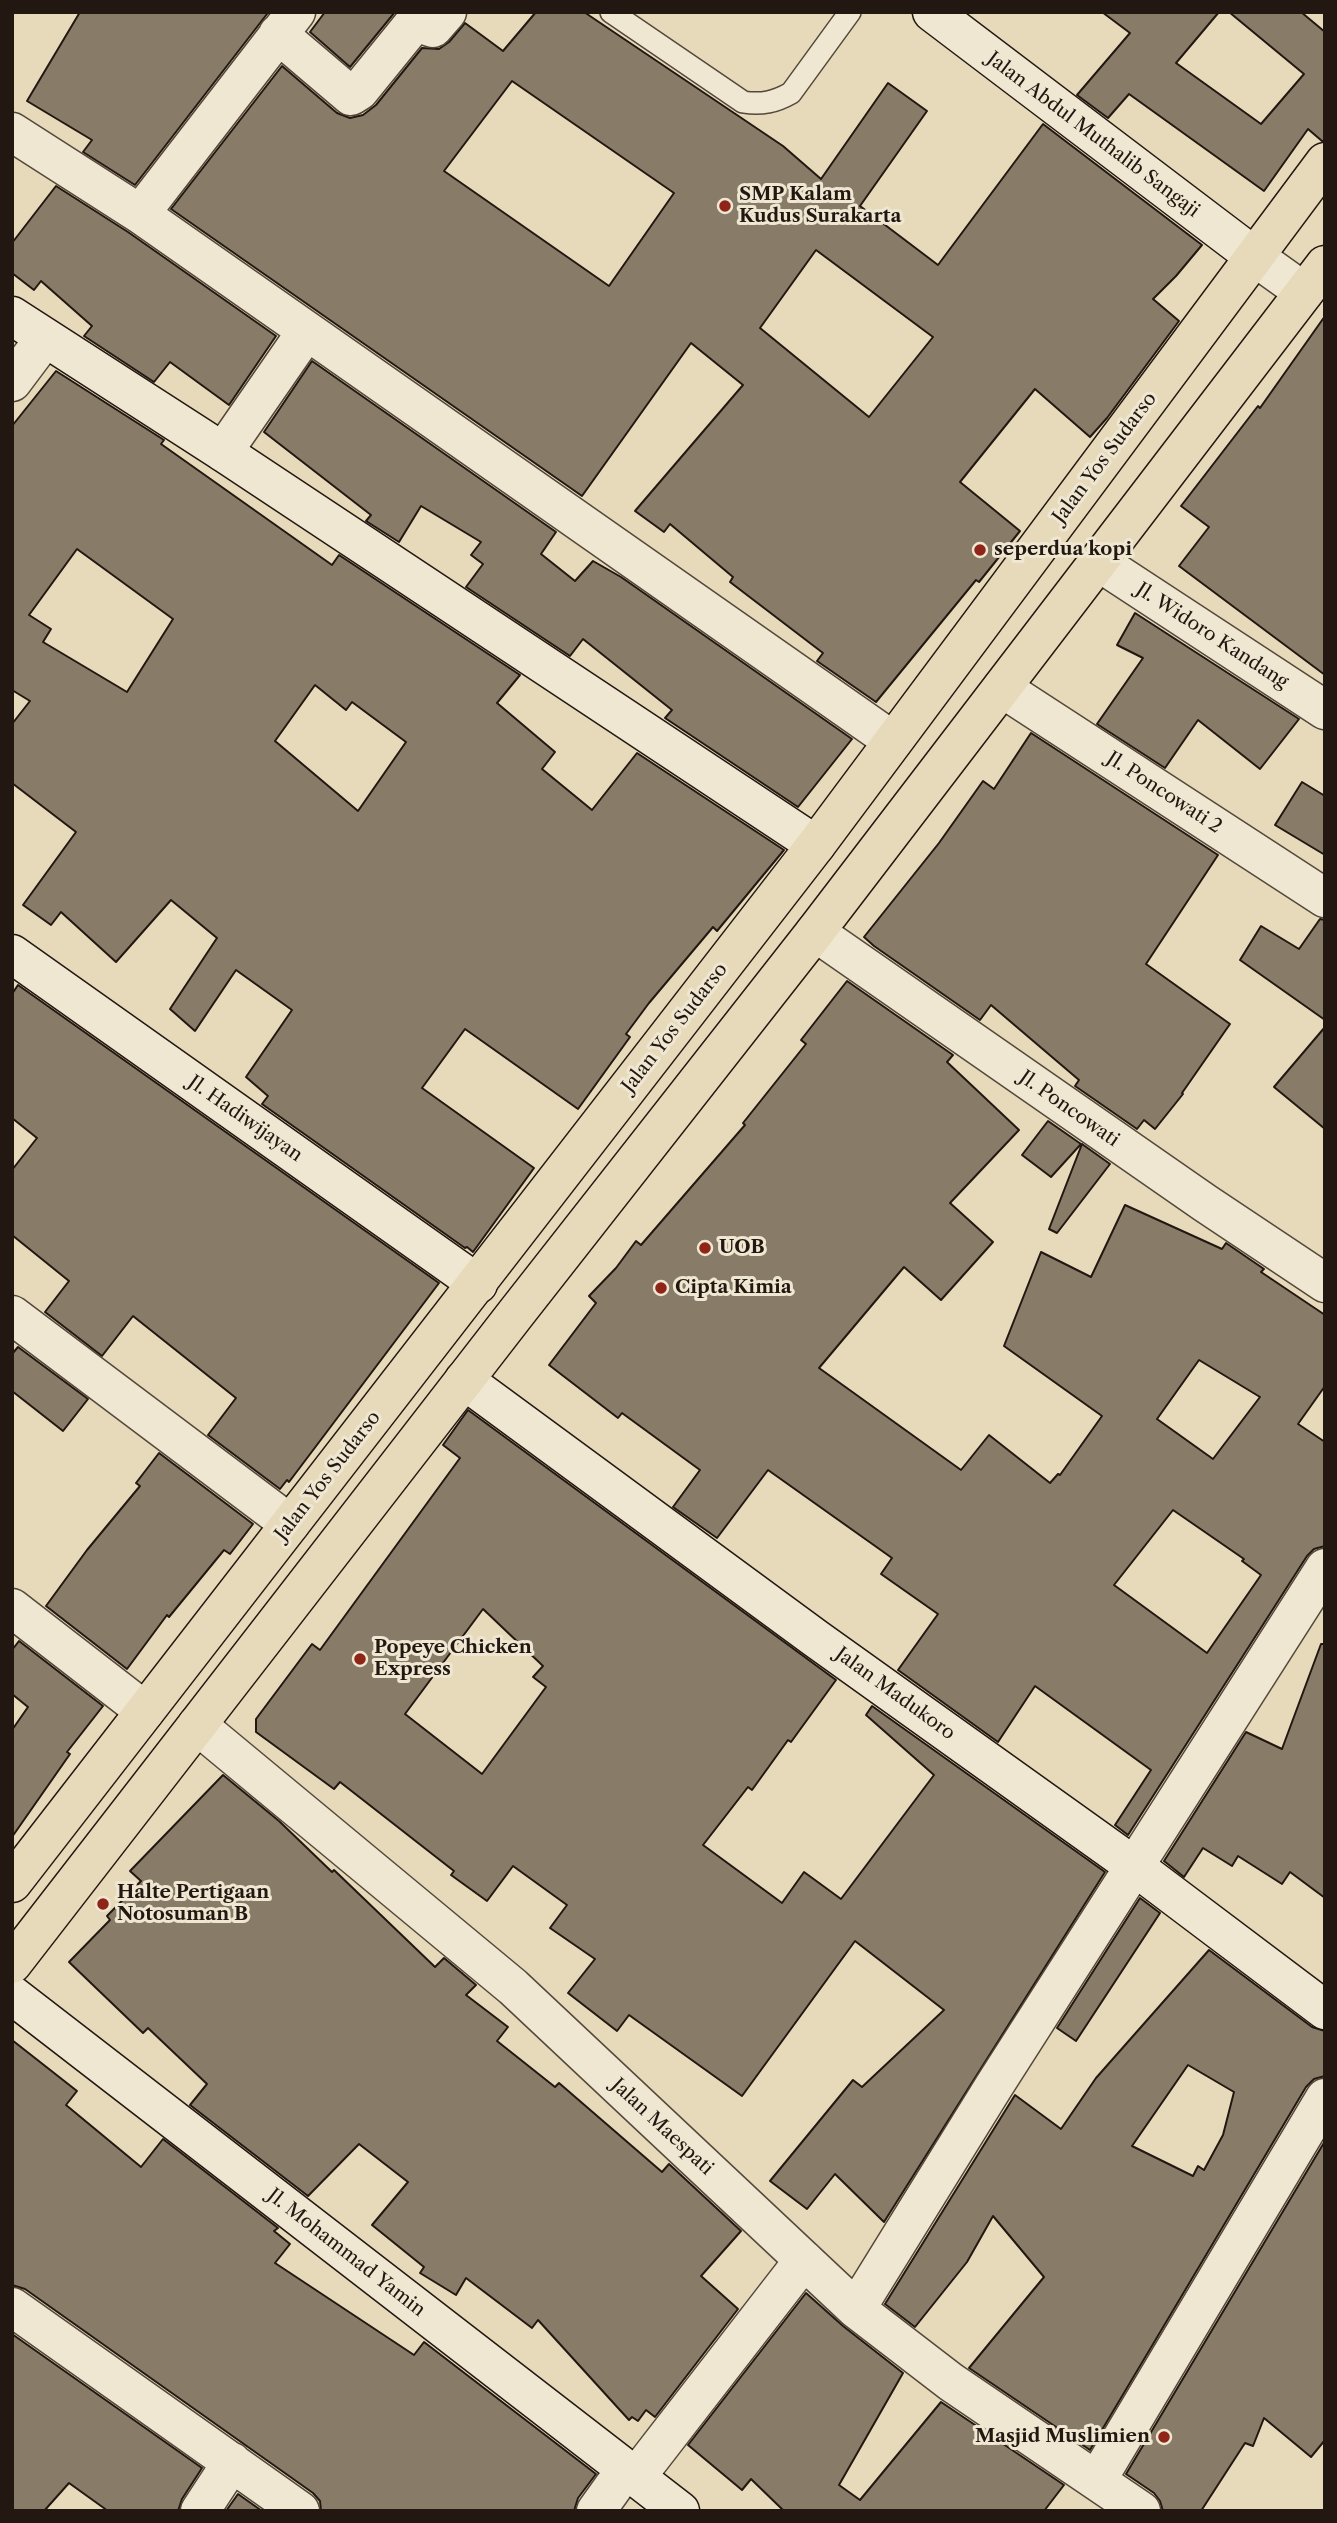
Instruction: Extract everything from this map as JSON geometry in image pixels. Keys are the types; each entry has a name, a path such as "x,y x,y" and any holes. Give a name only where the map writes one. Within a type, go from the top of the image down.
{"main road":[{"name":"Jalan Yos Sudarso","path":"12,1883 816,845 1325,162"},
{"path":"12,1964 815,932 1314,278"},
{"path":"478,1284 517,1312"},
{"path":"426,1351 464,1380"}],"street":[{"path":"140,214 291,18 351,96 359,91 415,22 433,29 447,12"},
{"name":"Jalan Abdul Muthalib Sangaji","path":"932,12 1255,257 1314,278"},
{"path":"12,132 140,214 893,741"},
{"path":"12,316 223,452 816,845"},
{"path":"223,452 306,332"},
{"path":"12,382 44,338"},
{"name":"Jl. Widoro Kandang","path":"1099,562 1325,710"},
{"name":"Jl. Poncowati 2","path":"1002,688 1325,898"},
{"name":"Jl. Poncowati","path":"815,932 1194,1196 1325,1283"},
{"name":"Jl. Hadiwijayan","path":"12,954 478,1284"},
{"path":"12,1315 290,1524"},
{"name":"Jalan Madukoro","path":"464,1380 816,1638 1134,1866 1325,2010"},
{"path":"856,2309 994,2086 1325,1568"},
{"path":"12,1608 145,1711"},
{"name":"Jalan Maespati","path":"197,1726 513,1987 856,2309 951,2382 1141,2511"},
{"name":"Jl. Mohammad Yamin","path":"12,1995 680,2511"},
{"path":"1097,2480 1325,2098"},
{"path":"596,2511 631,2473 804,2260"},
{"path":"12,2307 300,2511"},
{"path":"201,2511 232,2462"}],"lane":[{"path":"611,12 743,102 756,104 777,101 791,93 850,12"}],"building":[{"path":"80,12 267,14 135,185 83,152 92,140 27,101"},
{"path":"325,12 395,12 350,67 310,32"},
{"path":"536,12 584,12 783,146 821,179 888,83 927,111 860,206 938,265 1043,124 1202,245 1153,299 1179,321 1090,437 1035,389 960,482 1020,531 876,702 817,661 823,653 730,582 733,577 670,524 664,532 635,511 743,385 691,343 582,496 171,209 282,66 337,113 350,118 363,115 376,105 422,48 439,49 449,42 465,23 503,51","holes":["512,81 674,193 609,286 444,171","816,250 933,337 869,417 760,328"]},
{"path":"1102,12 1219,12 1176,63 1261,124 1304,74 1229,12 1301,12 1325,32 1325,141 1308,129 1264,191 1129,94 1108,118 1077,95 1130,33"},
{"path":"56,186 128,232 276,336 229,405 170,362 154,382 84,336 92,326 41,281 34,290 12,273 12,243"},
{"path":"1325,316 1325,675 1179,566 1209,527 1181,506 1258,406 1260,408"},
{"path":"312,361 556,532 541,554 575,581 593,561 621,577 852,739 798,807 665,718 672,710 583,639 570,656 466,587 483,564 471,555 481,542 421,506 399,542 366,521 371,515 264,432"},
{"path":"56,371 164,440 161,444 332,565 339,555 520,675 497,703 555,752 542,769 592,810 637,753 784,850 717,931 713,927 649,1003 626,1034 630,1037 578,1109 465,1029 422,1088 534,1168 473,1252 262,1104 268,1096 246,1077 292,1010 236,970 195,1031 170,1009 217,938 171,900 116,962 61,912 51,925 23,905 76,832 12,783 12,724 30,701 12,690 12,426","holes":["77,549 173,619 127,692 43,642 51,629 29,615","315,685 346,710 352,702 406,742 358,811 275,741"]},
{"path":"1135,613 1299,719 1260,769 1198,720 1165,768 1097,724 1143,658 1117,645"},
{"path":"1031,733 1218,855 1146,964 1230,1024 1183,1094 1155,1129 1144,1120 1137,1129 1075,1086 1079,1080 991,1005 980,1020 864,937 939,843 983,781 994,789"},
{"path":"1302,782 1325,796 1325,855 1275,825"},
{"path":"1320,919 1325,920 1325,1020 1240,960 1261,926 1299,949"},
{"path":"847,981 953,1055 947,1062 1019,1130 950,1203 993,1242 941,1300 904,1267 819,1368 961,1470 989,1435 1050,1483 1060,1475 1102,1416 1004,1346 1041,1252 1091,1277 1125,1205 1222,1249 1226,1243 1264,1269 1261,1272 1325,1315 1325,1386 1298,1424 1325,1442 1325,1546 1314,1549 1307,1556 1128,1835 1115,1825 1151,1770 1035,1686 998,1742 898,1670 938,1614 881,1574 892,1558 768,1470 717,1538 673,1507 700,1470 622,1413 618,1418 549,1365 596,1303 589,1296 616,1268 636,1241 641,1245 745,1125 743,1123 806,1044 801,1040","holes":["1199,1360 1260,1397 1213,1459 1157,1419","1173,1510 1244,1559 1242,1561 1261,1575 1207,1653 1114,1585"]},
{"path":"18,985 439,1283 289,1482 287,1480 280,1489 208,1435 236,1398 133,1316 102,1356 45,1312 69,1281 12,1235 12,1170 37,1138 12,1118 12,994"},
{"path":"1325,1027 1325,1129 1274,1087"},
{"path":"1048,1121 1081,1144 1051,1177 1022,1155"},
{"path":"1082,1144 1110,1164 1057,1233 1049,1229"},
{"path":"18,1347 88,1399 63,1431 12,1391 12,1354"},
{"path":"468,1410 836,1680 791,1742 788,1740 752,1790 748,1787 703,1845 782,1903 804,1872 841,1899 934,1775 866,1715 872,1706 1105,1872 884,2222 835,2174 807,2209 770,2181 853,2080 862,2087 944,2010 855,1941 742,2096 629,2015 617,2031 568,1993 595,1959 550,1928 567,1905 513,1866 487,1901 451,1875 454,1871 340,1782 334,1789 256,1732 256,1719 312,1644 320,1650 460,1458 443,1445","holes":["483,1609 543,1666 533,1677 546,1687 482,1774 405,1714"]},
{"path":"159,1453 253,1524 230,1554 224,1550 169,1617 167,1615 127,1669 46,1606 87,1550 140,1486 136,1483"},
{"path":"19,1641 103,1706 67,1752 70,1754 12,1837 12,1730 28,1707 12,1694 12,1650"},
{"path":"1321,1644 1325,1644 1325,1898 1290,1872 1282,1884 1238,1856 1232,1866 1203,1848 1184,1877 1164,1861 1246,1732 1282,1749"},
{"path":"223,1775 279,1821 332,1872 334,1870 435,1967 444,1958 476,1985 466,1995 508,2027 497,2041 555,2087 559,2083 662,2172 669,2164 741,2231 701,2276 738,2309 655,2417 646,2410 638,2421 632,2417 629,2420 538,2320 532,2328 466,2278 456,2295 420,2273 424,2267 372,2225 408,2182 359,2144 308,2196 190,2105 207,2084 148,2028 143,2033 69,1962 110,1920 107,1916 141,1881 130,1871"},
{"path":"1140,1898 1160,1913 1076,2041 1057,2028"},
{"path":"1209,1950 1312,2027 1325,2031 1325,2076 1314,2079 1306,2087 1090,2450 969,2368 1044,2277 993,2216 967,2262 915,2327 885,2304 1015,2095 1061,2129 1096,2078","holes":["1188,2065 1234,2092 1223,2135 1204,2170 1198,2166 1193,2176 1132,2146"]},
{"path":"12,2040 77,2091 66,2105 141,2167 163,2139 278,2228 274,2231 290,2244 275,2263 414,2355 424,2342 596,2474 578,2498 574,2511 321,2511 320,2501 313,2493 25,2289 12,2285"},
{"path":"1325,2141 1325,2440 1311,2457 1264,2418 1253,2446 1245,2443 1201,2511 1163,2511 1154,2493 1126,2474"},
{"path":"806,2293 903,2373 839,2485 860,2500 941,2402 1064,2485 1044,2511 784,2511 751,2479 742,2490 688,2445"},
{"path":"12,2334 202,2468 182,2499 178,2511 108,2511 69,2483 44,2511 12,2511"},
{"path":"238,2494 262,2511 226,2511"}],"place":[{"name":"SMP Kalam Kudus Surakarta","path":"725,206"},
{"name":"seperdua kopi","path":"980,550"},
{"name":"UOB","path":"705,1248"},
{"name":"Cipta Kimia","path":"661,1288"},
{"name":"Popeye Chicken Express","path":"360,1659"},
{"name":"Halte Pertigaan Notosuman B","path":"103,1904"},
{"name":"Masjid Muslimien","path":"1164,2437"}]}
